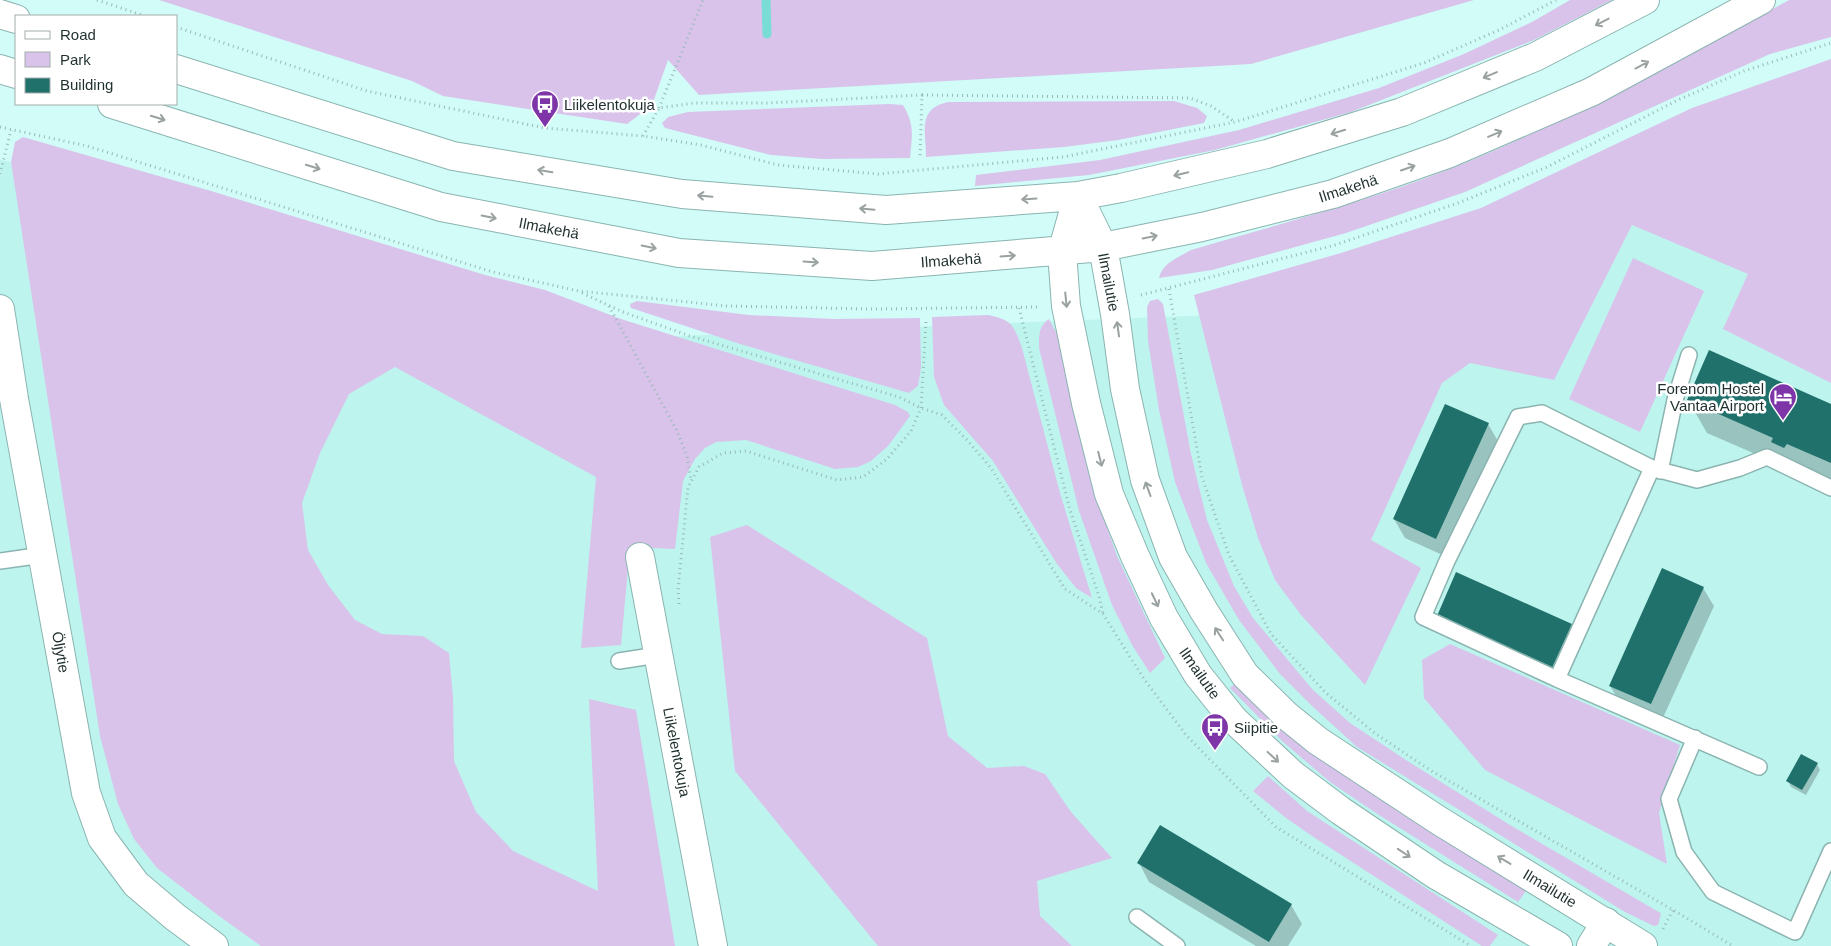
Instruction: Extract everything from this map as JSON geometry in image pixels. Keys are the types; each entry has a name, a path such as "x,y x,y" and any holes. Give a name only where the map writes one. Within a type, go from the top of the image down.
{"main road":[{"path":"178,70 453,156 682,194 886,210 1078,196 1121,188 1267,154 1402,112 1535,57 1645,0"},
{"name":"Ilmakehä","path":"115,105 442,208 679,253 872,266 1062,252 1103,247 1202,227 1333,194 1450,153 1591,92 1761,0"},
{"path":"0,14 15,19"},
{"path":"0,69 15,74"},
{"name":"Ilmailutie","path":"1078,196 1103,247 1116,314 1125,389 1145,480 1173,558 1245,675 1287,716 1318,741 1438,820 1643,946"},
{"name":"Ilmailutie","path":"1078,196 1062,252 1066,306 1086,403 1109,494 1164,618 1198,675 1234,720 1293,775 1436,875 1558,946"},
{"name":"Öljytie","path":"0,309 14,399 86,793 102,838 136,884 214,946"},
{"name":"Liikelentokuja","path":"640,557 714,946"},
{"path":"1591,946 1606,922"}],"lane":[{"path":"1558,679 1656,470 1689,355"},
{"path":"1759,767 1558,679 1423,617 1447,561 1518,417 1542,413 1656,470 1697,480 1740,468 1767,457 1831,488"},
{"path":"0,562 44,555"},
{"path":"618,661 658,655"},
{"path":"1694,738 1669,799 1684,852 1713,892 1795,932 1831,851"},
{"path":"1137,917 1177,946"}],"path":[{"path":"97,0 142,15"},
{"path":"643,136 659,108 703,0"},
{"path":"178,28 367,91 545,128 643,136 702,145 778,165 878,174 1063,157 1235,122 1424,63 1499,30 1556,0"},
{"path":"659,108 694,104 768,103 922,95 1190,98 1211,106 1235,122"},
{"path":"920,158 922,95"},
{"path":"0,174 11,130"},
{"path":"1169,289 1202,477 1229,555 1271,634 1326,693 1376,734 1430,770 1733,946"},
{"path":"579,291 623,312 690,336 899,398 921,408"},
{"path":"608,305 677,431 687,456 691,481"},
{"path":"1019,308 1070,510 1099,596 1103,614"},
{"path":"680,610 679,581 688,488 699,467 723,452 746,451 837,480 863,477 887,459 911,431 921,408 926,321"}],"shaded area":[{"path":"1831,95 1831,946 0,946 0,160 11,162 13,174 559,341 1213,315"}],"green space":[{"path":"159,0 1474,0 1251,64 699,95 668,60 652,105 627,124 443,96 412,81"},
{"path":"1570,0 1612,0 1534,40 1351,112 1215,150 1089,175 975,186 976,175 1100,160 1239,130 1379,88 1464,54 1532,22"},
{"path":"1789,0 1831,0 1831,37 1770,54 1465,192 1346,233 1212,270 1159,278 1167,264 1191,250 1398,188 1507,145 1629,86"},
{"path":"1831,59 1831,383 1723,329 1748,274 1632,225 1554,380 1470,363 1442,383 1371,540 1421,568 1365,685 1301,615 1275,580 1258,538 1242,485 1194,295 1341,253 1481,208 1692,108"},
{"path":"1174,101 1197,108 1207,116 1204,123 1118,140 1064,147 926,157 925,122 927,116 938,105 948,102"},
{"path":"903,105 907,112 912,131 910,158 822,159 771,155 665,128 662,123 668,117 688,112"},
{"path":"23,137 211,191 485,275 545,290 621,319 895,405 908,412 910,416 888,446 871,461 858,467 835,469 746,440 716,442 705,448 695,459 683,481 675,549 630,547 621,645 581,648 596,477 395,367 349,394 320,453 302,503 308,550 328,585 355,620 382,634 423,636 449,653 453,697 454,761 476,812 513,851 598,891 589,699 636,710 675,946 261,946 157,868 134,839 118,804 100,736 11,162 15,142"},
{"path":"1633,258 1704,291 1640,432 1569,399"},
{"path":"1158,299 1163,304 1191,454 1207,520 1234,586 1253,618 1312,689 1350,723 1510,825 1661,913 1658,925 1654,926 1625,912 1357,747 1280,674 1239,620 1206,563 1175,482 1159,410 1148,341 1147,307 1150,301"},
{"path":"637,301 749,315 834,319 920,318 921,368 918,386 909,393 740,344 631,308 630,304"},
{"path":"988,315 1002,319 1011,325 1022,348 1060,493 1092,598 1076,588 1057,564 993,461 944,405 934,377 932,317"},
{"path":"1049,319 1060,340 1095,494 1117,556 1165,658 1150,673 1132,645 1112,605 1079,511 1039,348 1041,328"},
{"path":"747,525 927,638 948,736 987,768 1024,766 1045,774 1071,812 1112,858 1037,881 1040,916 1072,946 878,946 735,771 710,537"},
{"path":"1450,644 1680,745 1659,813 1667,864 1485,770 1424,698 1422,660"},
{"path":"1237,682 1528,888 1518,902 1330,782 1282,741 1230,688"},
{"path":"1268,776 1307,811 1498,935 1490,946 1482,946 1286,818 1253,791"}],"building":[{"name":"Forenom Hostel Vantaa Airport","path":"1709,350 1831,404 1831,463 1787,444 1784,448 1771,442 1773,438 1687,400"},
{"path":"1445,404 1489,423 1436,539 1393,519"},
{"path":"1662,568 1704,587 1651,704 1609,686"},
{"path":"1456,572 1572,624 1552,668 1437,616"},
{"path":"1801,754 1818,763 1802,790 1786,781"},
{"path":"1160,825 1292,904 1269,942 1137,863"}],"waterway":[{"path":"766,0 767,34"}],"place":[{"name":"Liikelentokuja","path":"545,128"},
{"name":"Forenom Hostel Vantaa Airport","path":"1783,421"},
{"name":"Siipitie","path":"1215,751"}]}
